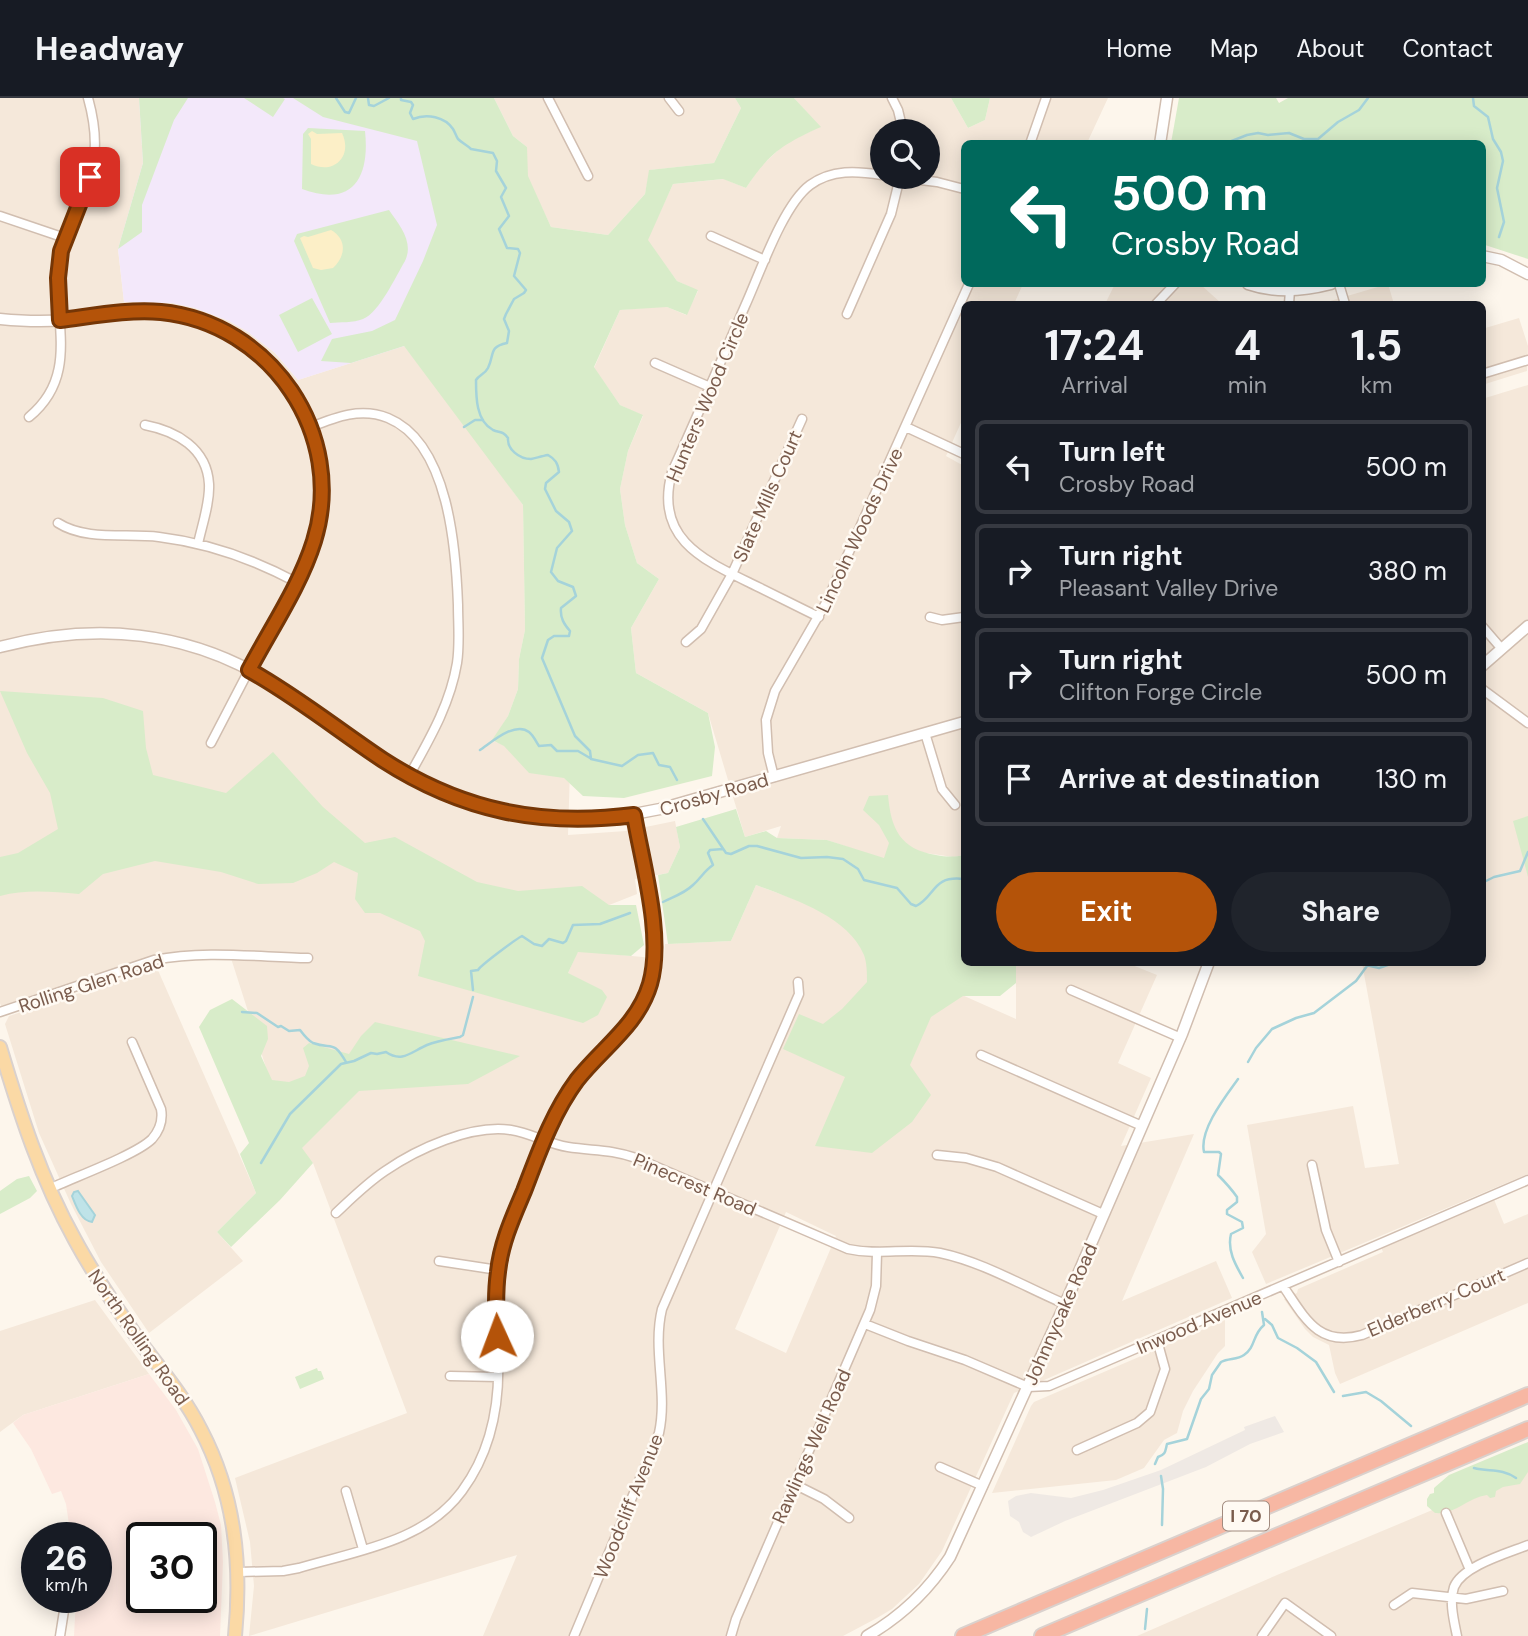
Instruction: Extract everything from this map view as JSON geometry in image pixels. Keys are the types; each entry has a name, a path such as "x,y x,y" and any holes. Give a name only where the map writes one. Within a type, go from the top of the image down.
{"highway":[{"name":"I 70","path":"963,1636 1528,1395"},
{"name":"I 70","path":"1042,1636 1528,1429"}],"main road":[{"name":"North Rolling Road","path":"0,1048 23,1123 49,1189 74,1239 102,1286 200,1428 212,1454 228,1502 236,1538 239,1572 235,1636"}],"street":[{"path":"29,417 47,397 61,364 58,278 65,238 90,177 93,162 94,128 88,98"},
{"path":"548,98 588,176"},
{"path":"669,98 679,111"},
{"path":"892,98 900,119"},
{"path":"1031,140 1046,98"},
{"path":"1161,140 1167,98"},
{"name":"Hunters Wood Circle","path":"819,617 732,574 687,545 673,524 668,498 673,472 765,260 795,199 813,183 844,172 870,174"},
{"path":"940,183 961,188"},
{"path":"847,314 891,214 896,189"},
{"path":"0,216 65,238"},
{"path":"711,236 765,260"},
{"path":"1486,257 1500,260 1528,274"},
{"path":"1159,301 1172,287"},
{"path":"1262,287 1290,290 1310,287"},
{"path":"1289,301 1290,290"},
{"name":"Lincoln Woods Drive","path":"774,777 766,735 770,705 781,679 819,617 961,302"},
{"path":"0,319 60,320 162,312 204,322 224,330 260,353 295,396 311,427 320,461 321,499 314,540 296,583 211,743"},
{"path":"1486,373 1528,360"},
{"path":"655,363 710,387"},
{"path":"311,427 337,417 363,413 398,423 417,441 426,455 449,512 457,558 457,661 444,710 409,776"},
{"name":"Slate Mills Court","path":"686,642 701,629 732,574 802,419"},
{"path":"145,425 181,437 194,448 205,467 209,485 198,544"},
{"path":"906,427 961,453"},
{"path":"58,523 76,531 157,537 198,544 247,558 296,583"},
{"path":"930,617 942,620 961,617"},
{"path":"1486,662 1528,626"},
{"path":"1486,631 1501,648"},
{"name":"Crosby Road","path":"0,647 64,634 119,633 204,650 279,687 409,776 462,800 517,815 564,820 634,815 961,723"},
{"path":"1486,692 1528,723"},
{"path":"925,733 937,777 948,798 955,805"},
{"path":"239,1572 283,1571 406,1535 426,1525 450,1506 478,1464 490,1434 497,1398 495,1294 509,1228 543,1139 564,1098 578,1078 623,1032 642,1003 650,983 655,948 654,928 634,815"},
{"name":"Rolling Glen Road","path":"0,1012 170,957 201,954 308,958"},
{"name":"Johnnycake Road","path":"867,1636 898,1617 926,1591 950,1558 1181,1038 1208,966"},
{"name":"Woodcliff Avenue","path":"574,1636 659,1433 662,1412 659,1322 662,1309 799,994 798,982"},
{"path":"1071,990 1181,1038"},
{"path":"49,1189 143,1146 157,1133 161,1109 132,1042"},
{"path":"981,1055 1142,1126"},
{"name":"Pinecrest Road","path":"335,1213 385,1171 457,1136 499,1129 524,1133 568,1147 618,1152 835,1245 862,1252 928,1251 955,1257 1065,1304"},
{"path":"937,1155 966,1158 997,1167 1103,1214"},
{"path":"1312,1165 1326,1230 1339,1262"},
{"name":"Inwood Avenue","path":"1028,1387 1049,1386 1528,1180"},
{"name":"Rawlings Well Road","path":"731,1636 864,1324 874,1296 877,1253"},
{"path":"439,1261 498,1270"},
{"name":"Elderberry Court","path":"1283,1286 1310,1325 1325,1335 1343,1339 1362,1335 1528,1263"},
{"path":"864,1324 908,1342 965,1360 1028,1387"},
{"path":"1077,1450 1137,1423 1150,1412 1166,1369 1157,1340"},
{"path":"450,1376 498,1377"},
{"path":"940,1466 983,1486"},
{"path":"794,1484 816,1494 849,1518"},
{"path":"346,1491 363,1549"},
{"path":"1446,1513 1470,1570"},
{"path":"1457,1636 1452,1597 1458,1580 1470,1570 1528,1545"},
{"path":"1394,1605 1412,1593 1466,1599 1503,1591"},
{"path":"1262,1636 1285,1603 1331,1636"},
{"path":"60,1636 64,1613"}],"shaded area":[{"path":"0,98 139,98 143,163 118,249 124,302 172,303 195,308 229,321 275,353 298,380 404,346 523,505 525,630 519,659 518,689 508,716 493,741 570,769 568,835 626,831 675,821 680,847 668,873 635,879 637,894 574,919 568,973 578,951 664,959 665,944 731,941 756,885 813,906 944,987 1016,1019 1016,966 1134,966 1157,975 1118,1063 1151,1078 1121,1146 1194,1134 1122,1301 1216,1261 1232,1298 1014,1393 942,1551 919,1584 892,1609 843,1636 483,1636 517,1555 249,1636 254,1586 250,1542 235,1478 407,1413 313,1163 301,1149 294,1155 229,952 168,954 1,1006","holes":["786,1212 836,1236 786,1353 735,1329"]},
{"path":"139,98 310,98 434,130 473,324 298,380 275,353 229,321 195,308 172,303 124,302 118,249 143,163"},
{"path":"494,98 735,98 741,108 714,163 650,170 645,194 608,235 551,227 527,176 527,147 513,136"},
{"path":"794,98 951,98 968,128 985,120 990,98 1108,98 1088,140 961,140 961,287 1022,287 1015,301 961,301 961,423 946,456 961,464 961,856 953,857 919,852 923,857 880,858 827,840 777,838 781,826 745,837 708,713 636,673 631,628 659,579 637,563 625,525 620,489 628,451 643,416 620,405 594,368 620,310 665,306 686,315 698,291 677,281 647,240 673,184 724,179 746,188 760,167 787,142 820,127"},
{"path":"1114,287 1203,287 1219,301 1106,301"},
{"path":"1378,287 1389,287 1393,301 1330,301"},
{"path":"1519,318 1528,346 1527,371 1486,384 1486,328"},
{"path":"1528,385 1528,1174 1266,1284 1252,1252 1266,1234 1247,1125 1353,1106 1365,1168 1399,1164 1363,966 1486,966 1486,398"},
{"path":"157,968 256,1193 217,1232 243,1261 149,1333 101,1262 71,1204 39,1133 5,1024 9,1016"},
{"path":"1493,1197 1504,1224 1528,1214 1528,1303 1340,1384 1329,1345 1313,1337 1305,1329 1284,1299 1297,1293 1298,1289 1383,1252 1381,1247"},
{"path":"95,1300 149,1374 23,1415 0,1432 0,1331"},
{"path":"1225,1320 1225,1346 1193,1391 1183,1411 1177,1433 1164,1440 1144,1468 1116,1480 992,1493 1034,1402"},
{"path":"149,1374 176,1410 198,1449 215,1502 221,1525 223,1562 220,1636 74,1636 75,1613 112,1613 112,1522 69,1522 61,1491 52,1494 31,1449 13,1423 23,1415"},
{"path":"1275,1416 1284,1432 1250,1444 1206,1467 1065,1521 1031,1537 1023,1532 1019,1522 1010,1516 1008,1501 1016,1496 1031,1493 1071,1498 1103,1490 1161,1470 1245,1430 1244,1427"},
{"path":"1528,1470 1528,1636 1137,1636 1277,1575"}],"green space":[{"path":"139,98 188,98 174,120 142,205 142,232 118,249 143,163"},
{"path":"244,98 283,98 285,99 273,117"},
{"path":"293,98 494,98 513,136 527,147 528,176 551,227 608,235 645,194 649,170 714,163 741,108 735,98 794,98 821,127 778,151 762,166 746,188 723,179 673,184 648,240 677,281 698,290 687,315 667,307 620,310 594,367 620,405 643,415 628,451 620,489 625,525 637,563 659,579 631,628 636,673 708,713 715,747 712,776 624,798 583,796 564,778 529,773 504,746 492,740 508,716 518,689 519,659 525,630 523,505 404,346 351,363 321,361 332,339 372,331 395,320 423,261 437,225 417,141 323,117"},
{"path":"951,98 990,98 985,120 968,128"},
{"path":"1179,98 1276,98 1279,103 1288,98 1528,98 1528,259 1486,245 1486,140 1172,140"},
{"path":"308,128 365,131 366,147 361,175 346,191 320,194 302,189 303,134"},
{"path":"389,210 407,241 405,261 381,302 369,315 355,321 330,323 294,241 297,234"},
{"path":"312,298 332,334 298,352 279,315"},
{"path":"0,691 103,698 143,711 146,748 153,775 226,793 273,752 323,807 365,843 395,837 477,882 518,891 582,886 609,905 636,905 644,945 631,956 578,952 568,973 602,990 607,997 598,1015 583,1023 418,976 425,941 420,931 380,913 365,913 355,899 358,873 334,862 293,883 258,884 221,872 155,861 103,874 79,894 30,892 0,896 0,857 18,853 58,829 50,793 27,753"},
{"path":"888,795 895,827 900,836 914,848 936,855 961,855 961,966 1016,966 1016,983 1000,996 963,996 931,1017 910,1065 931,1095 912,1122 872,1153 815,1146 845,1077 783,1049 799,1014 823,1024 842,1009 867,982 865,958 856,941 833,919 756,885 731,941 668,944 658,875 668,873 680,847 676,827 736,809 745,837 766,831 777,838 827,840 884,858 889,843 879,825 863,810 869,796"},
{"path":"1528,816 1528,877 1513,821"},
{"path":"232,999 267,1026 268,1039 261,1056 272,1080 289,1082 305,1076 309,1066 303,1048 309,1043 349,1054 375,1022 520,1056 468,1084 359,1091 302,1148 313,1163 280,1200 231,1247 217,1232 256,1193 240,1154 249,1143 199,1027 210,1010"},
{"path":"29,1176 37,1191 30,1198 0,1214 0,1191 17,1179"},
{"path":"317,1368 324,1379 300,1389 295,1377"},
{"path":"1528,1442 1528,1472 1520,1484 1503,1487 1496,1491 1495,1497 1480,1497 1442,1513 1435,1513 1427,1506 1427,1499 1434,1493 1434,1488 1449,1475"}],"sand":[{"path":"312,131 317,134 342,133 345,149 343,156 334,165 319,167 311,164 311,139 308,134"},
{"path":"331,230 342,243 340,258 333,268 313,268 300,238"}],"water":[{"path":"78,1191 95,1215 92,1222 82,1216 75,1204 72,1196"}],"waterway":[{"path":"336,98 345,112 349,113 356,98"},
{"path":"368,98 369,105 374,106 389,98"},
{"path":"401,98 413,105 410,113 413,119 424,116 441,119 450,125 458,139 471,149 493,153 497,161 496,171 506,188 501,197 509,216 499,229 507,248 518,249 520,253 514,276 526,290 514,299 506,314 504,319 509,331 507,343 494,349 488,368 476,380 476,394 483,421 493,430 503,433 515,453 531,459 548,455 559,469 546,483 545,489 556,511 569,522 572,531 557,548 551,572 558,581 573,587 576,596 561,608 563,621 570,631 569,636 554,636 548,640 542,658 575,736 590,751 591,759 622,766 638,755 653,753 659,765 670,767 677,780"},
{"path":"1234,140 1258,133 1289,133 1304,139 1318,139 1338,122 1359,110 1368,98"},
{"path":"1473,98 1474,106 1488,117 1493,139 1503,161 1497,188 1504,222 1499,237"},
{"path":"464,427 475,420 483,420"},
{"path":"480,750 504,734 523,729 531,734 539,746 551,745 557,751 578,751 590,758"},
{"path":"703,819 726,853 757,846 801,858 843,859 858,869 864,880 897,888 916,906 940,883 961,879"},
{"path":"663,902 690,888 713,865 708,853 710,850 723,849"},
{"path":"1486,881 1520,871 1528,852"},
{"path":"473,990 471,971 478,970 522,936 542,946 549,939 563,943 573,925 600,924 630,913"},
{"path":"1248,1062 1272,1029 1314,1013 1356,981 1367,966"},
{"path":"1370,966 1385,966"},
{"path":"261,1163 290,1114 341,1064 371,1053 386,1052 397,1057 402,1056 443,1040 460,1037 463,1035 473,997"},
{"path":"242,1012 257,1013 289,1031 300,1030 313,1043 335,1048 346,1062"},
{"path":"1238,1079 1214,1114 1203,1143 1204,1152 1221,1154 1218,1175 1237,1197 1237,1202 1227,1210 1227,1214 1242,1222 1243,1228 1231,1234 1230,1246 1243,1278"},
{"path":"1155,1464 1158,1457 1165,1452 1167,1444 1187,1439 1201,1399 1209,1389 1212,1375 1221,1362 1239,1358 1248,1352 1264,1325 1262,1312"},
{"path":"1265,1319 1272,1325 1278,1338 1316,1362 1334,1392"},
{"path":"1343,1396 1366,1392 1411,1426"},
{"path":"1474,1468 1501,1471 1516,1478"},
{"path":"1161,1476 1162,1525"},
{"path":"1145,1629 1147,1609"}],"route":[{"path":"90,177 61,251 58,278 60,320 162,312 204,322 224,330 260,353 273,366 295,396 311,427 322,478 319,519 314,540 296,583 249,670 271,682 409,776 462,800 490,809 540,818 564,820 634,815 654,928 654,965 650,983 634,1017 578,1078 564,1098 543,1139 502,1248 495,1294 497,1336"}]}
